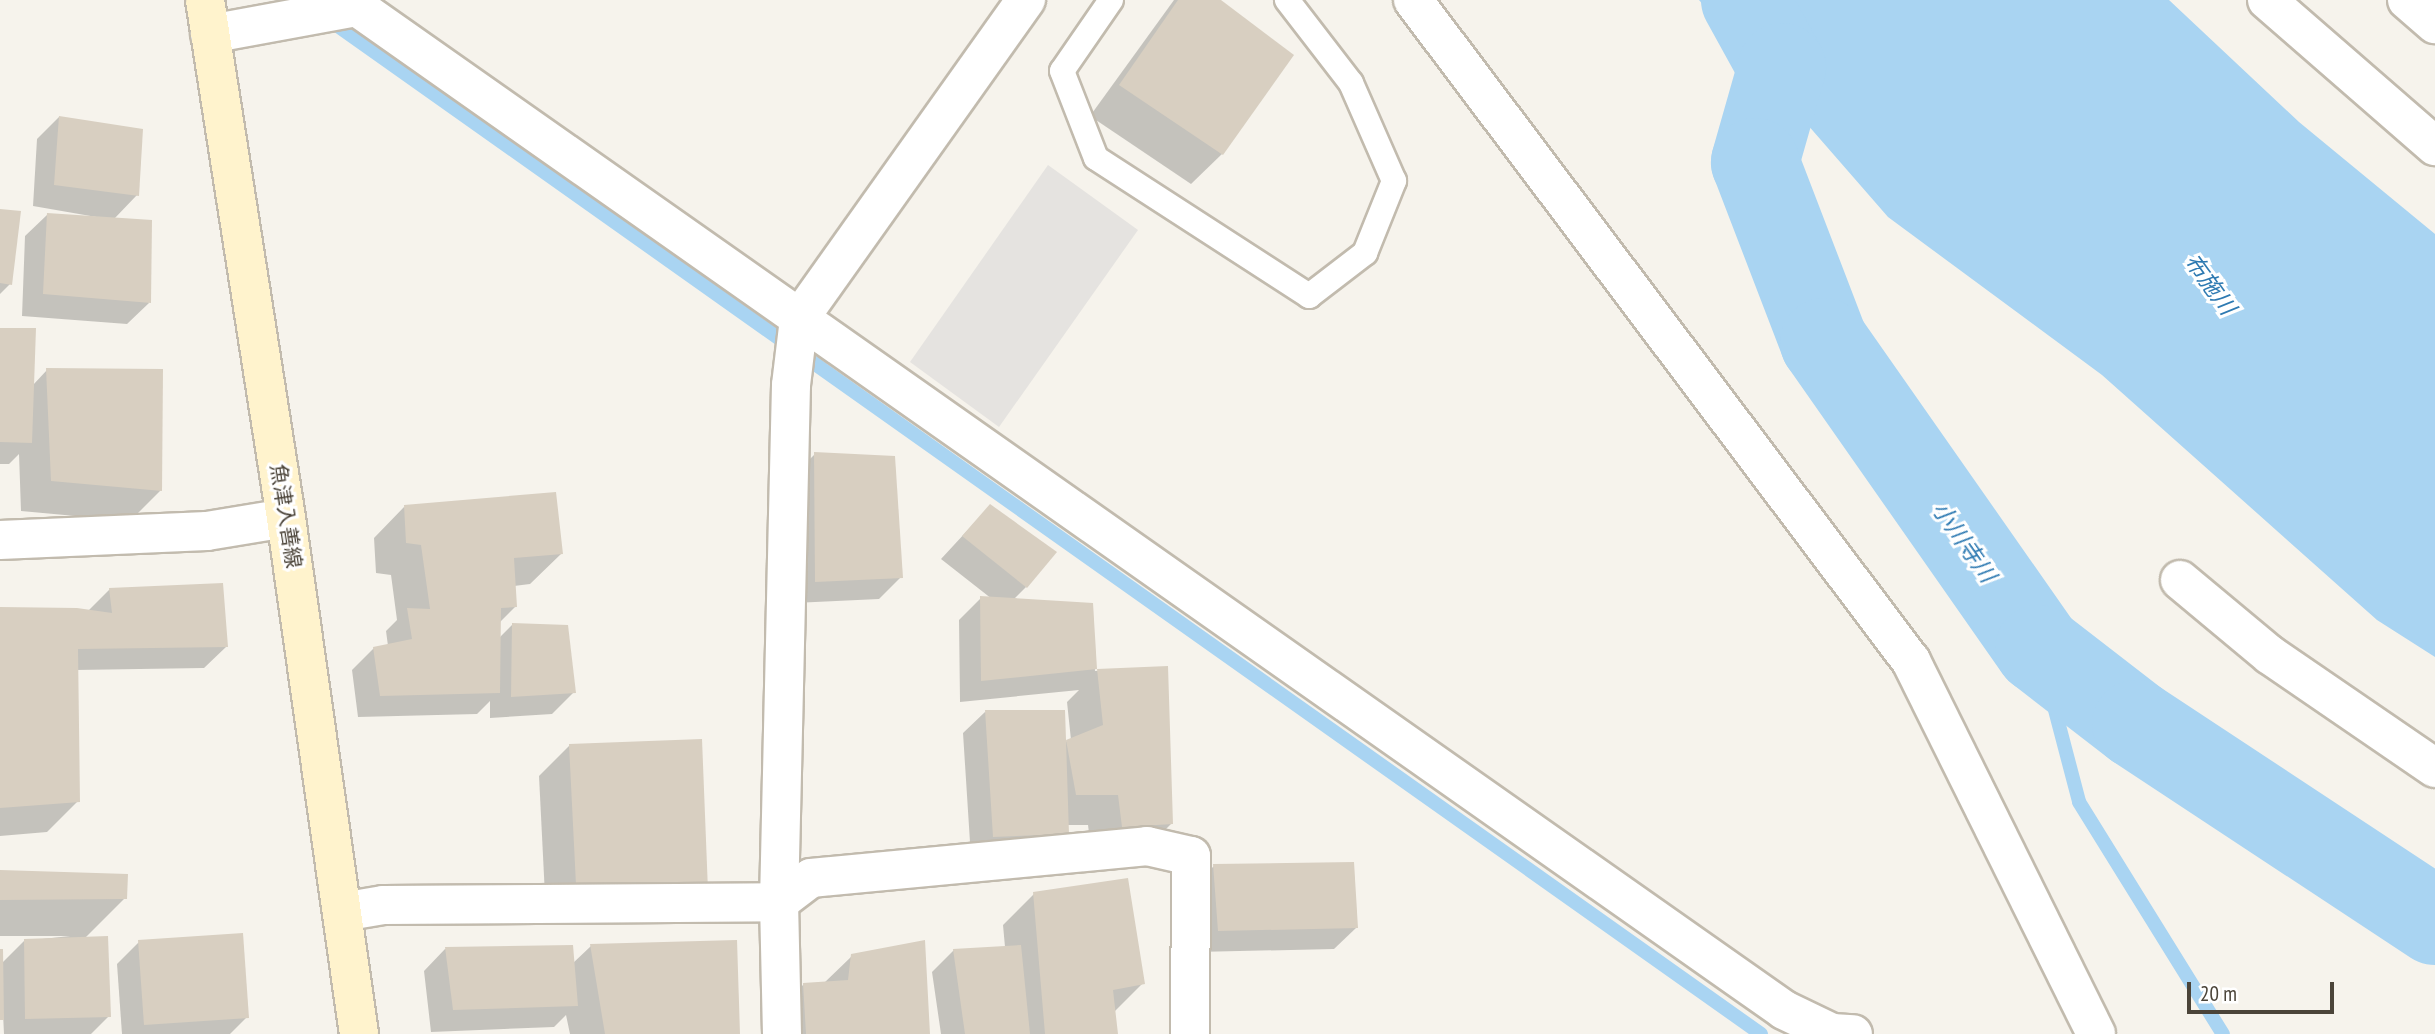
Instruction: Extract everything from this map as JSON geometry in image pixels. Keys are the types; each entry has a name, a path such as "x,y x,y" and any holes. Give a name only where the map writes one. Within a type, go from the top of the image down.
{"main road":[{"name":"魚津入善線","path":"207,17 286,518 359,1034"}],"street":[{"path":"782,1034 779,902 791,385 799,318 1026,0"},
{"path":"1413,0 1912,661 2096,1034"},
{"path":"2267,0 2435,146"},
{"path":"2406,0 2435,24"},
{"path":"207,17 357,7 799,318 1784,1022 1832,1033 1853,1034"},
{"path":"0,540 206,531 286,518"},
{"path":"2180,580 2270,655 2435,768"},
{"path":"342,912 383,905 779,902 811,878 1147,846 1191,856 1190,1034"}],"lane":[{"path":"1111,0 1062,72 1097,158 1309,296 1365,253 1394,181 1351,83 1287,0"}],"shaded area":[{"path":"1048,165 1138,230 999,427 910,362"}],"water":[{"name":"布施川","path":"1699,0 2169,0 2299,122 2435,234 2435,657 2377,620 2102,375 1888,217"}],"building":[{"path":"1178,0 1221,0 1294,55 1223,155 1119,85"},
{"path":"59,116 143,129 139,196 54,185"},
{"path":"0,209 21,211 12,285 0,283"},
{"path":"47,213 152,220 151,303 43,294"},
{"path":"0,328 36,328 32,443 0,442"},
{"path":"46,368 163,369 162,491 51,481"},
{"path":"814,452 895,456 903,578 815,582"},
{"path":"556,492 563,554 514,558 517,607 501,608 500,693 380,696 373,647 412,639 407,608 430,609 421,545 406,543 404,505"},
{"path":"990,504 1057,552 1027,588 962,536"},
{"path":"223,583 228,647 78,649 80,802 0,808 0,607 77,608 112,613 109,588"},
{"path":"980,596 1093,603 1097,669 981,681"},
{"path":"512,623 568,625 576,693 511,697"},
{"path":"1168,666 1173,824 1122,827 1118,795 1076,795 1066,740 1103,725 1097,669"},
{"path":"985,710 1065,710 1069,834 993,837"},
{"path":"702,739 708,891 576,885 569,744"},
{"path":"1354,862 1358,928 1218,931 1213,864"},
{"path":"0,870 128,874 127,899 0,900"},
{"path":"1128,878 1145,984 1113,990 1118,1034 1045,1034 1033,892"},
{"path":"243,933 249,1018 144,1025 138,940"},
{"path":"108,936 111,1017 25,1019 24,939"},
{"path":"737,940 740,1034 605,1034 590,944"},
{"path":"925,940 930,1034 806,1034 803,983 848,980 851,954"},
{"path":"573,945 578,1006 453,1010 445,947"},
{"path":"1021,945 1030,1034 965,1034 953,949"},
{"path":"0,949 3,949 4,1020 0,1020"}],"waterway":[{"name":"小川寺川","path":"1745,0 1782,67 1755,162 1824,342 2039,649 2136,724 2435,921"},
{"path":"328,19 1761,1034"},
{"path":"2039,649 2079,802 2223,1034"}]}
